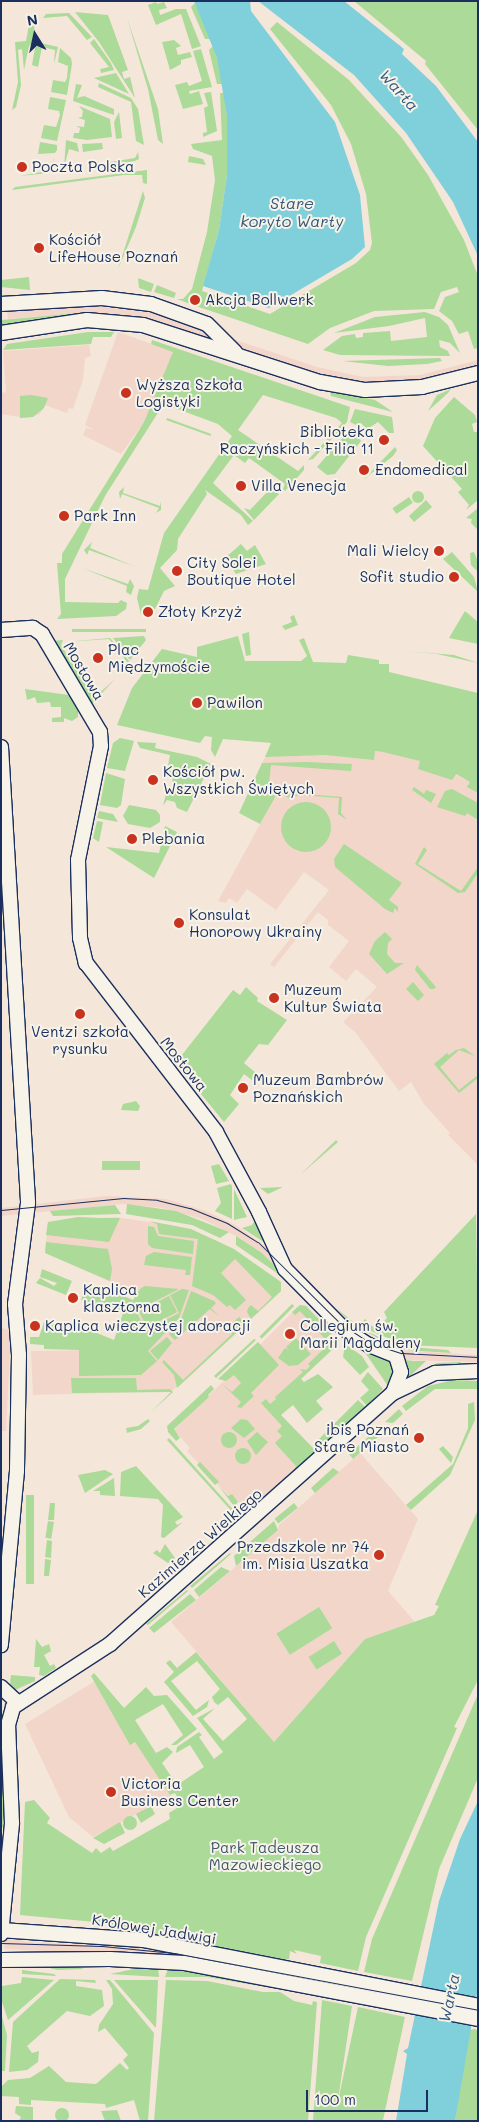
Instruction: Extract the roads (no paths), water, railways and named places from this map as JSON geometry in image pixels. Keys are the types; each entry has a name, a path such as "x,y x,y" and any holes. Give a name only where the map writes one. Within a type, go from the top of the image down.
{"street":[{"path":"1,304 102,298 150,304 207,324 236,354"},
{"path":"1,333 67,321 114,320 157,327 320,382 365,390 422,387 471,375"},
{"name":"Mostowa","path":"1,630 33,628 45,639 101,736 78,860 80,938 86,964 210,1122 259,1212 286,1269 348,1332 396,1356 401,1372 393,1393"},
{"path":"1,747 28,1203 15,1304 20,1355 17,1471 1,1646"},
{"path":"393,1393 435,1373 478,1370"},
{"name":"Kazimierza Wielkiego","path":"17,1702 76,1668 110,1644 393,1393"},
{"path":"1,1687 17,1702 9,1719 12,1823 2,1931"},
{"name":"Królowej Jadwigi","path":"2,1931 129,1938 298,1977"},
{"name":"Królowej Jadwigi","path":"1,1960 173,1961 298,1977"},
{"path":"298,1977 478,2006"},
{"path":"298,1977 478,2019"}],"water":[{"name":"Stare koryto Warty","path":"194,1 250,1 251,11 335,122 360,195 365,247 352,259 269,308 203,286 219,230 227,175 227,116 217,58"},
{"name":"Warta","path":"258,1 344,1 404,49 402,54 436,86 478,142 478,256 453,202 406,133 354,75"},
{"name":"Warta","path":"478,1801 478,1988 455,2121 396,2121 407,2054 403,2051 408,2048 439,1901 460,1839"}],"tram line":[{"path":"1,1210 123,1198 157,1200 190,1208 227,1223 258,1242 341,1324 370,1343 401,1353 478,1357"},
{"path":"1,1943 102,1946 174,1953 478,2010"}],"place":[{"name":"Poczta Polska","path":"22,167"},
{"name":"Kościół LifeHouse Poznań","path":"39,248"},
{"name":"Akcja Bollwerk","path":"195,300"},
{"name":"Wyższa Szkoła Logistyki","path":"126,393"},
{"name":"Biblioteka Raczyńskich - Filia 11","path":"384,440"},
{"name":"Endomedical","path":"364,470"},
{"name":"Villa Venecja","path":"241,486"},
{"name":"Park Inn","path":"64,516"},
{"name":"Mali Wielcy","path":"439,551"},
{"name":"City Solei Boutique Hotel","path":"177,571"},
{"name":"Sofit studio","path":"454,577"},
{"name":"Złoty Krzyż","path":"148,612"},
{"name":"Plac Międzymoście","path":"98,658"},
{"name":"Pawilon","path":"197,703"},
{"name":"Kościół pw. Wszystkich Świętych","path":"153,780"},
{"name":"Plebania","path":"132,839"},
{"name":"Konsulat Honorowy Ukrainy","path":"179,923"},
{"name":"Muzeum Kultur Świata","path":"274,998"},
{"name":"Ventzi szkoła rysunku","path":"80,1014"},
{"name":"Muzeum Bambrów Poznańskich","path":"243,1088"},
{"name":"Kaplica klasztorna","path":"73,1298"},
{"name":"Kaplica wieczystej adoracji","path":"35,1326"},
{"name":"Collegium św. Marii Magdaleny","path":"290,1334"},
{"name":"ibis Poznań Stare Miasto","path":"419,1438"},
{"name":"Przedszkole nr 74 im. Misia Uszatka","path":"379,1555"},
{"name":"Victoria Business Center","path":"111,1792"}],"park label":[{"name":"Park Tadeusza Mazowieckiego","path":"265,1856"}]}
